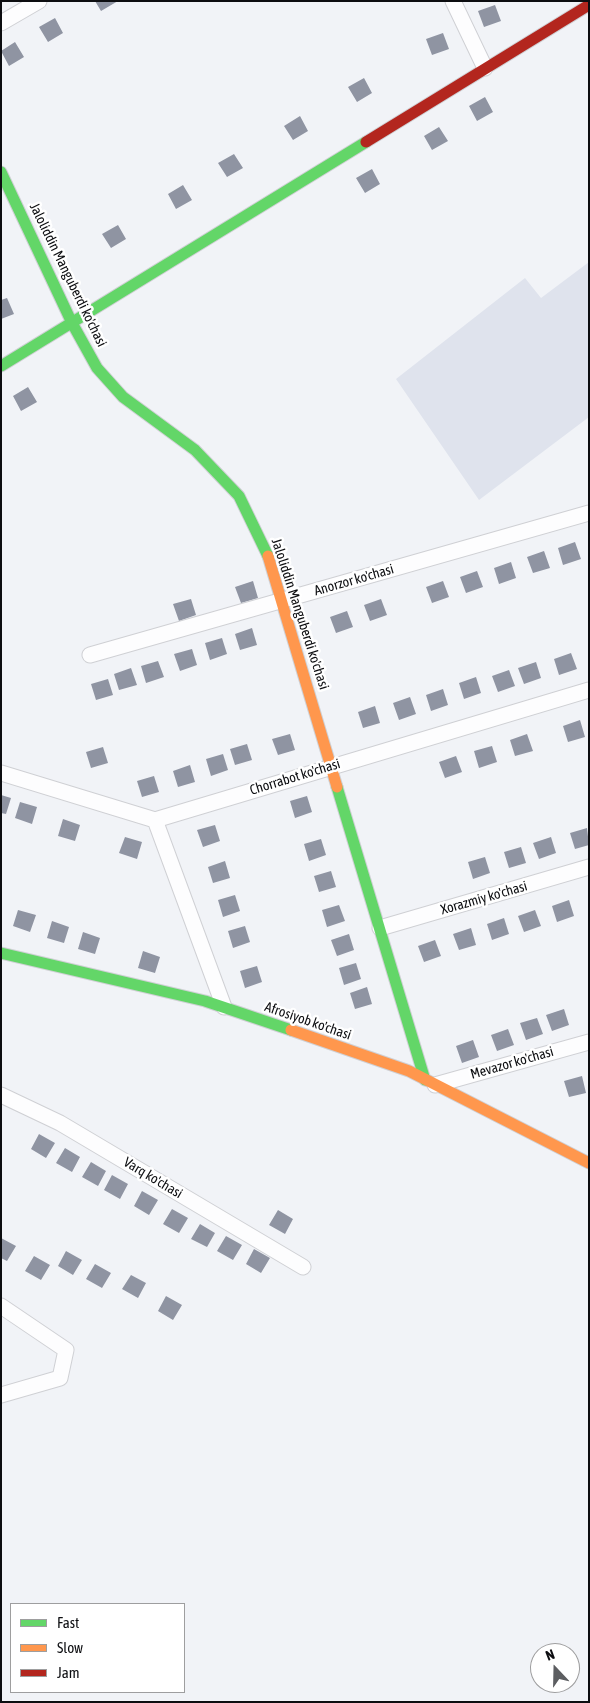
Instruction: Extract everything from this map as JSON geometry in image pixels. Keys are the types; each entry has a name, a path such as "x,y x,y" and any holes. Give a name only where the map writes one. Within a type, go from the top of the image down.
{"street":[{"path":"1,24 40,1"},
{"path":"454,1 485,68"},
{"path":"1,366 589,5"},
{"name":"Jaloliddin Manguberdi ko'chasi","path":"1,172 72,323 97,368 124,397 195,450 239,496 266,548 380,928 430,1082"},
{"name":"Anorzor ko'chasi","path":"90,655 589,513"},
{"name":"Chorrabot ko'chasi","path":"156,820 589,690"},
{"path":"1,773 156,820 224,1007"},
{"name":"Xorazmiy ko'chasi","path":"380,928 589,867"},
{"name":"Afrosiyob ko'chasi","path":"2,955 205,1000 408,1071 589,1163"},
{"name":"Mevazor ko'chasi","path":"430,1082 589,1042"},
{"name":"Varq ko'chasi","path":"1,1095 60,1123 302,1267"},
{"path":"1,1306 66,1350 60,1378 1,1395"}],"shaded area":[{"path":"589,262 589,417 479,500 396,379 525,278 541,298"}],"building":[{"path":"95,1 118,1 101,11"},
{"path":"495,5 501,21 484,27 478,11"},
{"path":"55,18 63,33 48,42 39,27"},
{"path":"443,33 449,49 432,55 426,39"},
{"path":"15,42 24,57 9,66 1,51"},
{"path":"364,78 372,93 357,102 348,87"},
{"path":"485,97 493,112 477,121 469,106"},
{"path":"300,116 308,131 293,140 284,126"},
{"path":"439,127 448,141 432,150 424,136"},
{"path":"234,154 243,168 227,177 218,163"},
{"path":"372,169 380,184 365,193 356,178"},
{"path":"183,185 192,200 176,209 168,194"},
{"path":"118,225 126,239 111,248 102,234"},
{"path":"7,298 14,314 1,319 1,300"},
{"path":"28,387 37,402 21,411 13,396"},
{"path":"575,542 581,559 563,565 558,548"},
{"path":"544,551 550,568 533,573 527,557"},
{"path":"511,562 516,578 499,584 494,568"},
{"path":"477,571 483,587 466,593 460,577"},
{"path":"253,581 258,598 241,603 235,587"},
{"path":"443,581 449,597 432,603 426,587"},
{"path":"191,599 196,615 179,621 173,604"},
{"path":"381,599 387,615 370,621 364,605"},
{"path":"347,611 353,627 336,633 330,617"},
{"path":"252,628 257,645 240,650 235,634"},
{"path":"222,638 227,654 210,660 205,643"},
{"path":"192,649 197,665 180,671 174,654"},
{"path":"571,653 577,669 559,675 554,659"},
{"path":"158,661 164,677 146,683 141,666"},
{"path":"536,662 541,678 524,684 518,668"},
{"path":"131,668 137,685 119,690 114,674"},
{"path":"509,670 515,686 498,692 492,676"},
{"path":"476,677 481,693 464,699 459,683"},
{"path":"108,679 113,695 96,700 91,684"},
{"path":"443,689 448,705 431,711 426,695"},
{"path":"410,697 416,714 399,720 393,703"},
{"path":"375,706 380,723 363,728 358,712"},
{"path":"580,720 585,737 568,742 563,726"},
{"path":"290,734 295,750 278,755 272,739"},
{"path":"527,734 533,751 515,756 510,740"},
{"path":"247,744 252,760 235,765 230,749"},
{"path":"492,746 497,762 479,768 474,751"},
{"path":"103,747 108,763 91,768 86,752"},
{"path":"223,754 228,770 211,776 206,759"},
{"path":"456,756 462,772 445,778 439,762"},
{"path":"190,765 195,782 178,787 173,771"},
{"path":"154,776 159,792 142,797 137,781"},
{"path":"1,795 11,798 6,814 1,813"},
{"path":"307,796 312,812 295,818 290,801"},
{"path":"20,802 37,807 32,824 15,818"},
{"path":"63,819 80,825 75,841 58,836"},
{"path":"215,825 220,841 203,847 197,830"},
{"path":"587,828 589,845 575,849 570,833"},
{"path":"125,837 142,842 137,859 119,853"},
{"path":"551,837 556,853 539,859 533,843"},
{"path":"321,839 326,855 309,861 304,844"},
{"path":"521,847 526,863 509,868 504,852"},
{"path":"485,857 490,873 473,879 468,862"},
{"path":"225,861 230,878 213,883 208,867"},
{"path":"331,871 336,887 319,892 314,876"},
{"path":"235,895 240,911 223,917 218,900"},
{"path":"569,900 574,916 557,922 552,906"},
{"path":"339,905 345,921 327,927 322,910"},
{"path":"18,910 36,915 30,932 13,926"},
{"path":"535,910 541,926 524,932 518,916"},
{"path":"504,918 509,934 492,940 487,924"},
{"path":"52,921 69,927 64,943 47,938"},
{"path":"245,926 250,942 233,948 228,931"},
{"path":"471,928 476,945 459,950 453,934"},
{"path":"83,932 100,938 95,954 78,949"},
{"path":"349,934 354,950 337,956 331,940"},
{"path":"435,940 441,956 424,962 418,946"},
{"path":"143,951 160,957 155,973 138,968"},
{"path":"356,963 361,979 344,985 339,968"},
{"path":"257,966 262,982 245,988 240,971"},
{"path":"367,987 372,1004 355,1009 350,993"},
{"path":"564,1009 569,1025 552,1031 546,1015"},
{"path":"537,1018 543,1034 526,1040 520,1023"},
{"path":"508,1029 514,1045 497,1051 491,1035"},
{"path":"473,1040 479,1057 462,1063 456,1046"},
{"path":"582,1076 586,1093 569,1097 564,1081"},
{"path":"39,1134 55,1143 46,1158 31,1149"},
{"path":"65,1148 80,1157 72,1172 56,1163"},
{"path":"91,1162 106,1171 98,1186 82,1177"},
{"path":"112,1175 128,1184 120,1199 104,1190"},
{"path":"142,1191 158,1200 149,1215 134,1206"},
{"path":"172,1209 188,1218 179,1233 163,1224"},
{"path":"278,1210 293,1219 285,1234 269,1225"},
{"path":"200,1224 215,1233 207,1247 191,1239"},
{"path":"226,1236 242,1245 233,1260 217,1251"},
{"path":"1,1238 16,1246 7,1261 1,1258"},
{"path":"254,1249 270,1258 261,1273 246,1264"},
{"path":"66,1251 82,1260 73,1275 58,1266"},
{"path":"34,1256 50,1265 41,1280 25,1271"},
{"path":"95,1264 111,1273 102,1288 86,1279"},
{"path":"131,1275 146,1283 138,1298 122,1289"},
{"path":"166,1296 182,1305 173,1320 158,1311"}],"traffic: fast":[{"path":"1,366 366,142"},
{"path":"1,172 72,323 97,368 123,397 195,450 239,496 268,556"},
{"path":"337,787 425,1080"},
{"path":"1,953 205,1001 291,1030"}],"traffic: slow":[{"path":"268,556 337,787"},
{"path":"291,1030 409,1071 589,1163"}],"traffic: jam":[{"path":"366,142 589,5"}]}
